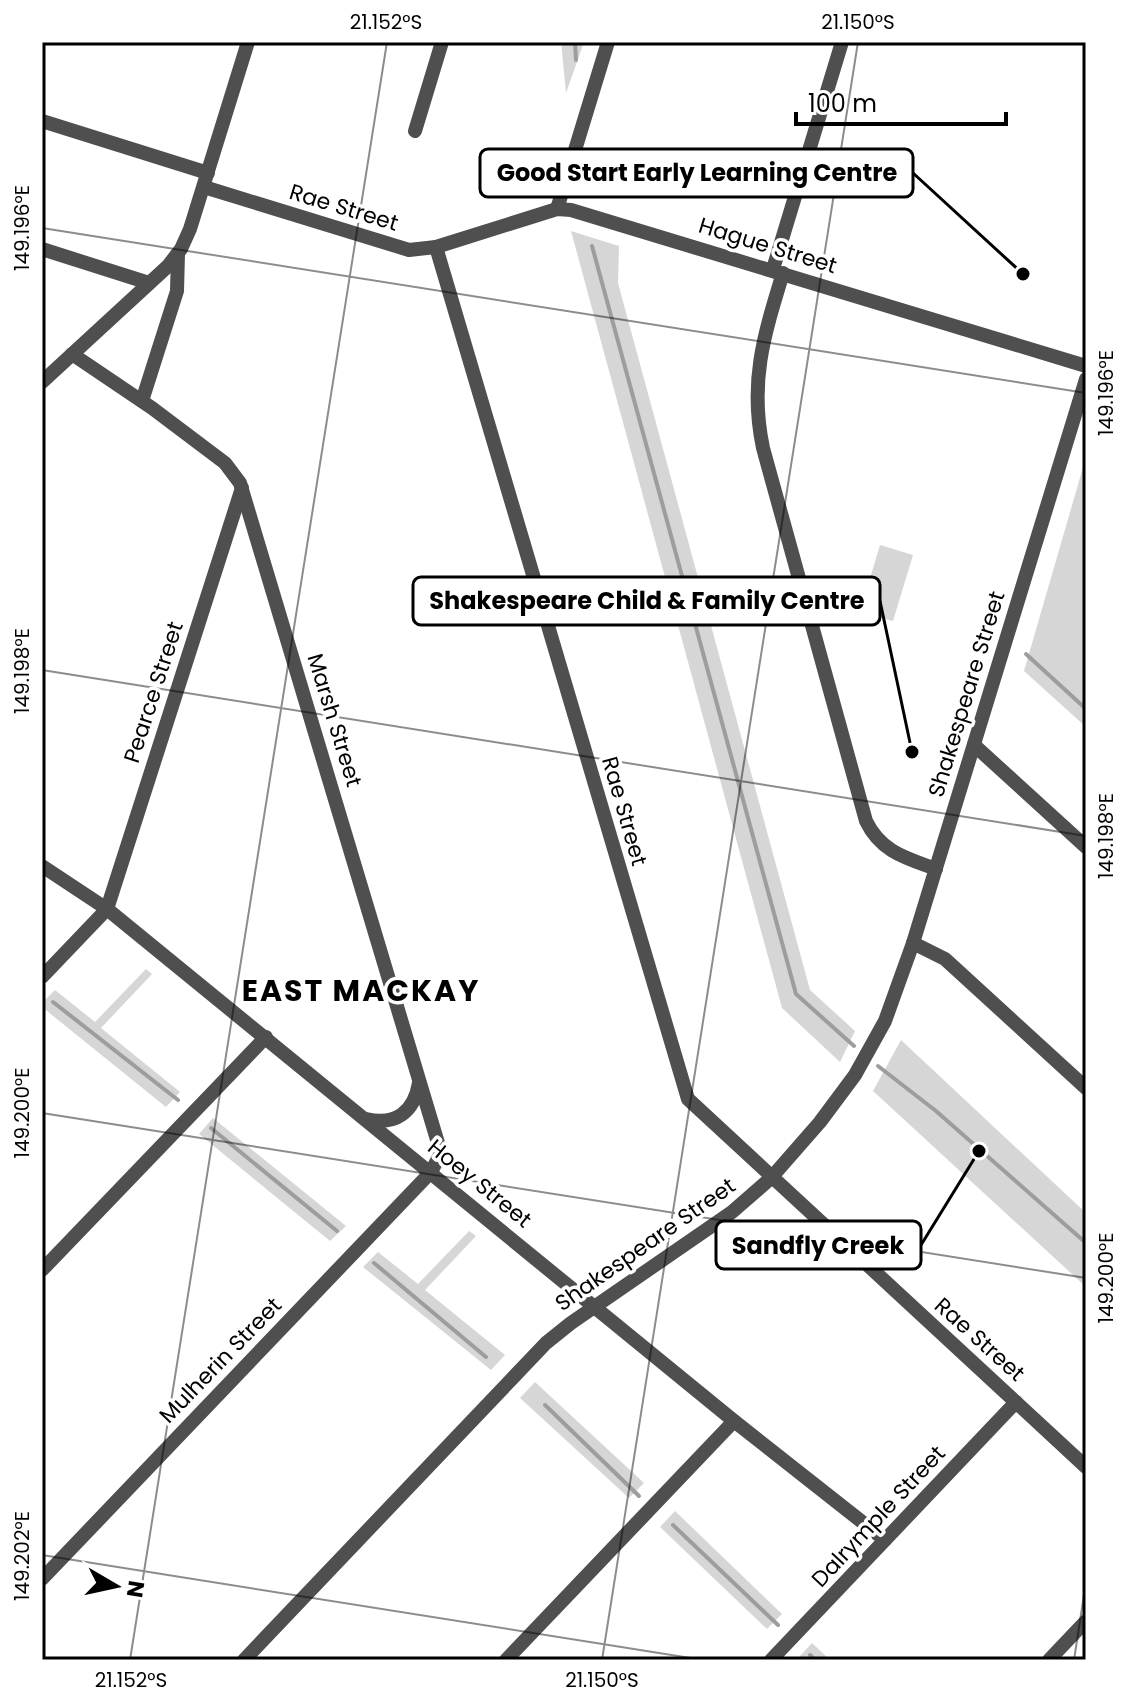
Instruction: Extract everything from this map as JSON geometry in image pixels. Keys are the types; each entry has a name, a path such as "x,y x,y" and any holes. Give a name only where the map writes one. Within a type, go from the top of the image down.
{"street":[{"path":"42,382 178,254 190,229 248,42"},
{"path":"415,131 442,42"},
{"path":"557,209 608,42"},
{"path":"842,42 778,271 757,373 757,415 763,448 866,821 887,849 936,869"},
{"name":"Rae Street","path":"42,121 409,250 436,247 688,1099 1086,1467"},
{"name":"Hague Street","path":"436,247 557,209 571,210 1086,366"},
{"path":"42,249 149,283"},
{"path":"142,401 177,291 178,254"},
{"name":"Marsh Street","path":"72,354 142,401 230,467 242,488 440,1149 431,1172"},
{"name":"Shakespeare Street","path":"244,1660 546,1343 732,1212 771,1178 820,1122 855,1075 895,998 1086,379"},
{"name":"Pearce Street","path":"107,909 242,488"},
{"path":"974,745 1086,847"},
{"name":"Hoey Street","path":"42,866 107,909 734,1421 885,1540"},
{"path":"42,977 107,909"},
{"path":"913,943 936,953 952,965 1086,1088"},
{"path":"42,1270 266,1037"},
{"path":"366,1119 389,1121 407,1113 417,1091 418,1074"},
{"name":"Mulherin Street","path":"42,1579 431,1172"},
{"name":"Dalrymple Street","path":"771,1660 1016,1402"},
{"path":"506,1660 734,1421"},
{"path":"1049,1660 1086,1621"}],"shaded area":[{"path":"561,42 584,42 566,93"},
{"path":"571,231 619,246 618,283 810,990 855,1031 840,1062 782,1008"},
{"path":"1086,457 1086,727 1024,671"},
{"path":"880,545 913,555 893,621 860,612"},
{"path":"146,969 152,974 101,1028 180,1092 166,1107 42,1007 42,1003 55,990 95,1022"},
{"path":"901,1040 1086,1213 1086,1287 873,1091"},
{"path":"213,1118 346,1226 330,1241 199,1134"},
{"path":"469,1231 476,1236 425,1290 505,1355 491,1370 363,1267 378,1252 418,1284"},
{"path":"535,1382 644,1483 629,1498 520,1398"},
{"path":"675,1511 782,1614 767,1629 660,1527"},
{"path":"812,1643 830,1660 798,1658"}],"waterway":[{"path":"575,42 576,60"},
{"path":"592,246 796,994 854,1046"},
{"path":"1026,654 1086,709"},
{"path":"53,1002 178,1100"},
{"path":"878,1066 936,1111 1086,1243"},
{"path":"211,1128 337,1231"},
{"path":"374,1263 486,1357"},
{"path":"545,1405 639,1496"},
{"path":"673,1525 778,1625"},
{"path":"810,1655 815,1660"}],"place":[{"name":"Good Start Early Learning Centre","path":"1023,274"},
{"name":"Shakespeare Child & Family Centre","path":"912,752"},
{"name":"Sandfly Creek","path":"979,1151"}],"district":[{"name":"EAST MACKAY","path":"361,991"}]}
